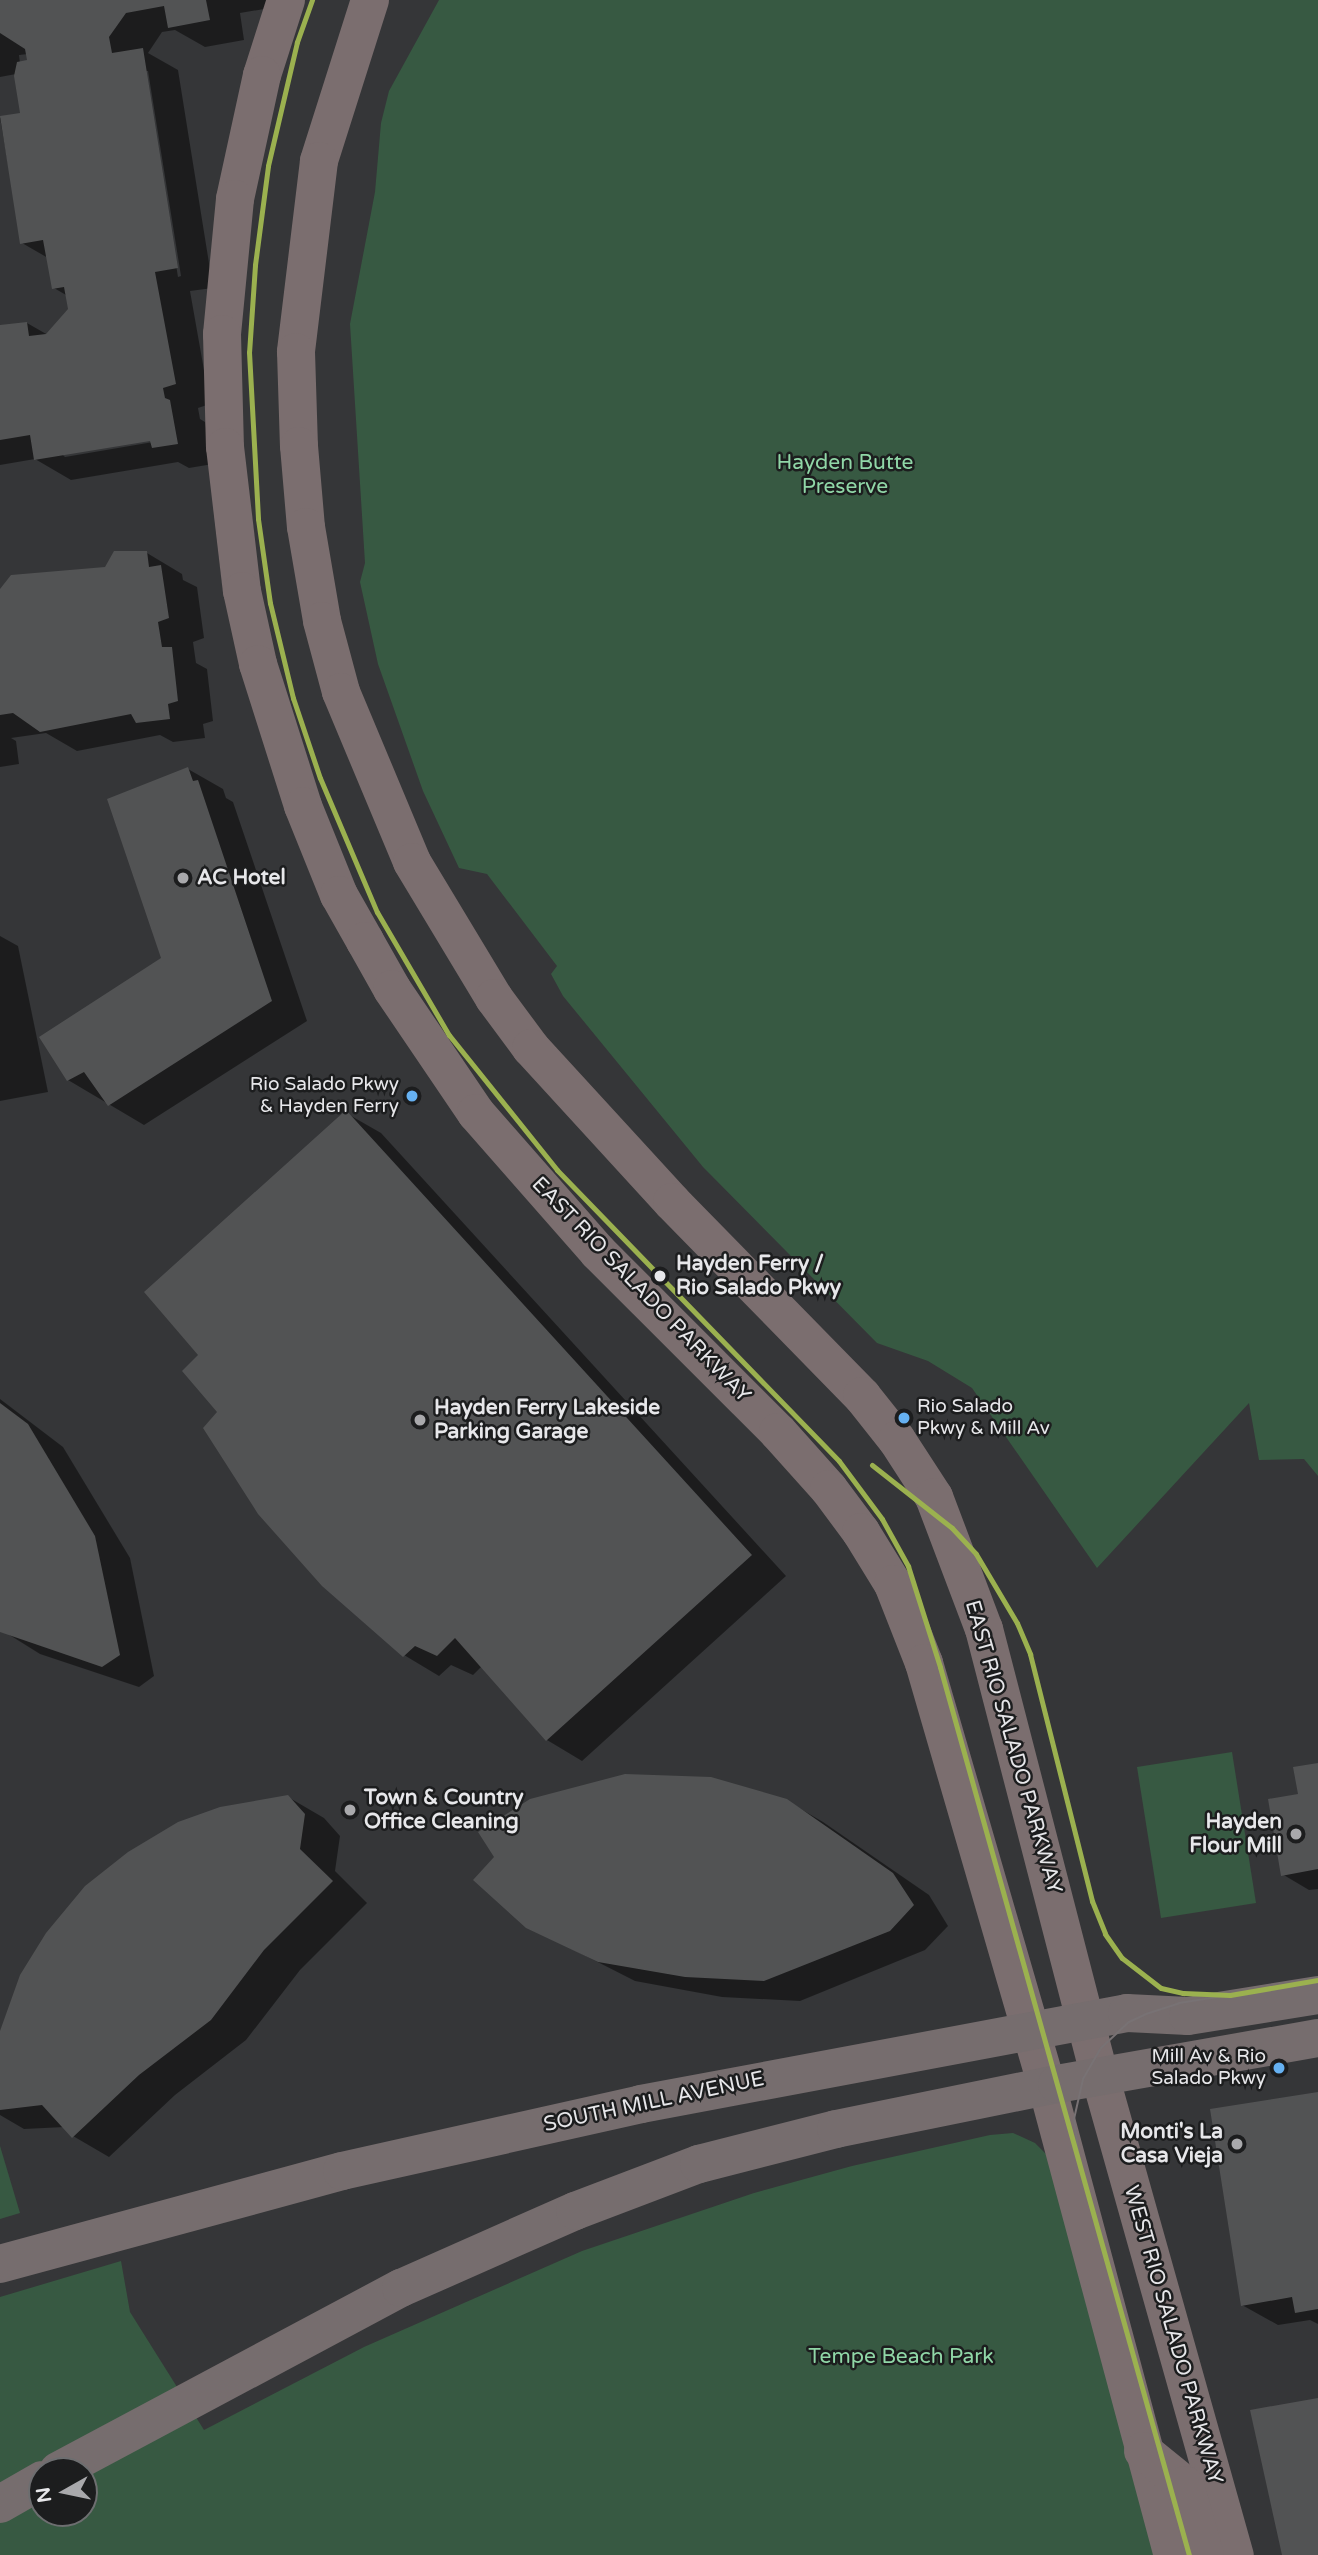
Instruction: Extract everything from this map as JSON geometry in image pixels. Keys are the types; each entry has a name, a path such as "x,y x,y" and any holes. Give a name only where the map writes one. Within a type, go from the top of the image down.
{"main road":[{"name":"EAST RIO SALADO PARKWAY","path":"286,0 262,75 234,199 222,334 225,447 242,591 257,664 303,806 339,895 365,942 392,989 476,1113 598,1252 804,1461 861,1532 893,1584 924,1664 1047,2086"},
{"path":"319,161 324,54 342,0"},
{"name":"EAST RIO SALADO PARKWAY","path":"370,0 319,161 296,352 299,446 306,527 322,621 341,692 412,862 494,998 531,1048 672,1202 862,1396 897,1440 934,1497 984,1629 1100,2076"},
{"name":"SOUTH MILL AVENUE","path":"0,2264 194,2208 356,2168 641,2104 1127,2013 1188,2016 1318,1995"},
{"path":"84,2457 401,2287 483,2249 699,2164 836,2129 1047,2086 1318,2038"},
{"name":"WEST RIO SALADO PARKWAY","path":"1100,2076 1235,2555"},
{"path":"1047,2086 1173,2555"},
{"path":"1143,2451 1185,2485 1205,2555"},
{"path":"0,2504 28,2488"}],"green space":[{"name":"Hayden Butte Preserve","path":"439,0 1318,0 1318,1476 1304,1459 1259,1460 1249,1403 1097,1568 972,1388 928,1361 877,1343 703,1167 563,996 551,974 557,966 487,874 459,868 423,791 378,664 360,582 365,563 350,324 375,192 381,123 389,91"},
{"path":"1232,1752 1256,1903 1161,1918 1137,1767"},
{"name":"Tempe Beach Park","path":"1013,2133 1035,2143 1048,2156 1163,2555 0,2555 0,2297 121,2261 130,2312 204,2430 364,2347 582,2251 754,2193 852,2166 990,2135"},
{"path":"0,2146 20,2213 0,2219"}],"building":[{"path":"0,0 206,0 210,20 168,28 164,6 126,13 109,37 112,53 143,48 178,268 155,272 176,384 163,388 165,398 170,400 178,444 152,448 150,441 34,460 30,435 0,440 0,325 27,322 29,336 46,334 68,309 64,287 52,289 43,240 20,244 0,116 20,113 14,76 17,62 27,60 25,49 0,33"},
{"path":"114,551 147,551 149,567 161,565 169,618 158,622 162,647 172,647 178,701 168,704 170,719 136,723 131,714 40,732 13,713 0,715 0,589 11,575 105,567"},
{"name":"AC Hotel","path":"188,767 193,781 198,780 272,1001 108,1106 84,1072 67,1081 39,1037 161,958 107,799"},
{"name":"Hayden Ferry Lakeside Parking Garage","path":"346,1110 752,1555 546,1741 455,1638 437,1656 415,1646 403,1657 322,1586 258,1514 203,1428 217,1412 182,1371 198,1355 144,1292"},
{"path":"0,1403 28,1424 95,1536 120,1655 102,1667 0,1632"},
{"name":"Hayden Flour Mill","path":"1318,1763 1318,1869 1281,1876 1268,1799 1298,1794 1293,1767"},
{"path":"625,1774 711,1777 787,1799 893,1873 914,1905 890,1931 764,1981 685,1977 598,1962 526,1928 473,1880 494,1857 478,1832 530,1799"},
{"path":"288,1795 305,1814 300,1849 333,1881 264,1950 211,2020 139,2075 72,2138 42,2105 0,2110 0,2031 20,1975 46,1933 85,1886 128,1852 178,1822 220,1807"},
{"path":"1318,2092 1318,2309 1295,2313 1292,2297 1241,2306 1210,2109"},
{"path":"1318,2398 1318,2555 1282,2555 1250,2410"}],"tram line":[{"path":"1081,2172 1074,2119 1083,2079 1101,2048 1129,2022 1146,2014 1179,2003 1230,1995"}],"transit line":[{"path":"312,0 297,42 268,166 255,265 249,352 258,519 270,603 293,698 320,778 377,912 449,1035 557,1170 839,1461 882,1519 908,1566 940,1667 1189,2555"},
{"path":"872,1465 952,1528 976,1554 1017,1623 1030,1654 1092,1901 1105,1934 1122,1958 1161,1988 1183,1993 1230,1995 1318,1980"}],"place":[{"name":"AC Hotel","path":"183,878"},
{"name":"Rio Salado Pkwy & Hayden Ferry","path":"412,1096"},
{"name":"Hayden Ferry / Rio Salado Pkwy","path":"660,1276"},
{"name":"Rio Salado Pkwy & Mill Av","path":"904,1418"},
{"name":"Hayden Ferry Lakeside Parking Garage","path":"420,1420"},
{"name":"Town & Country Office Cleaning","path":"350,1810"},
{"name":"Hayden Flour Mill","path":"1296,1834"},
{"name":"Mill Av & Rio Salado Pkwy","path":"1279,2068"},
{"name":"Monti's La Casa Vieja","path":"1237,2144"}]}
